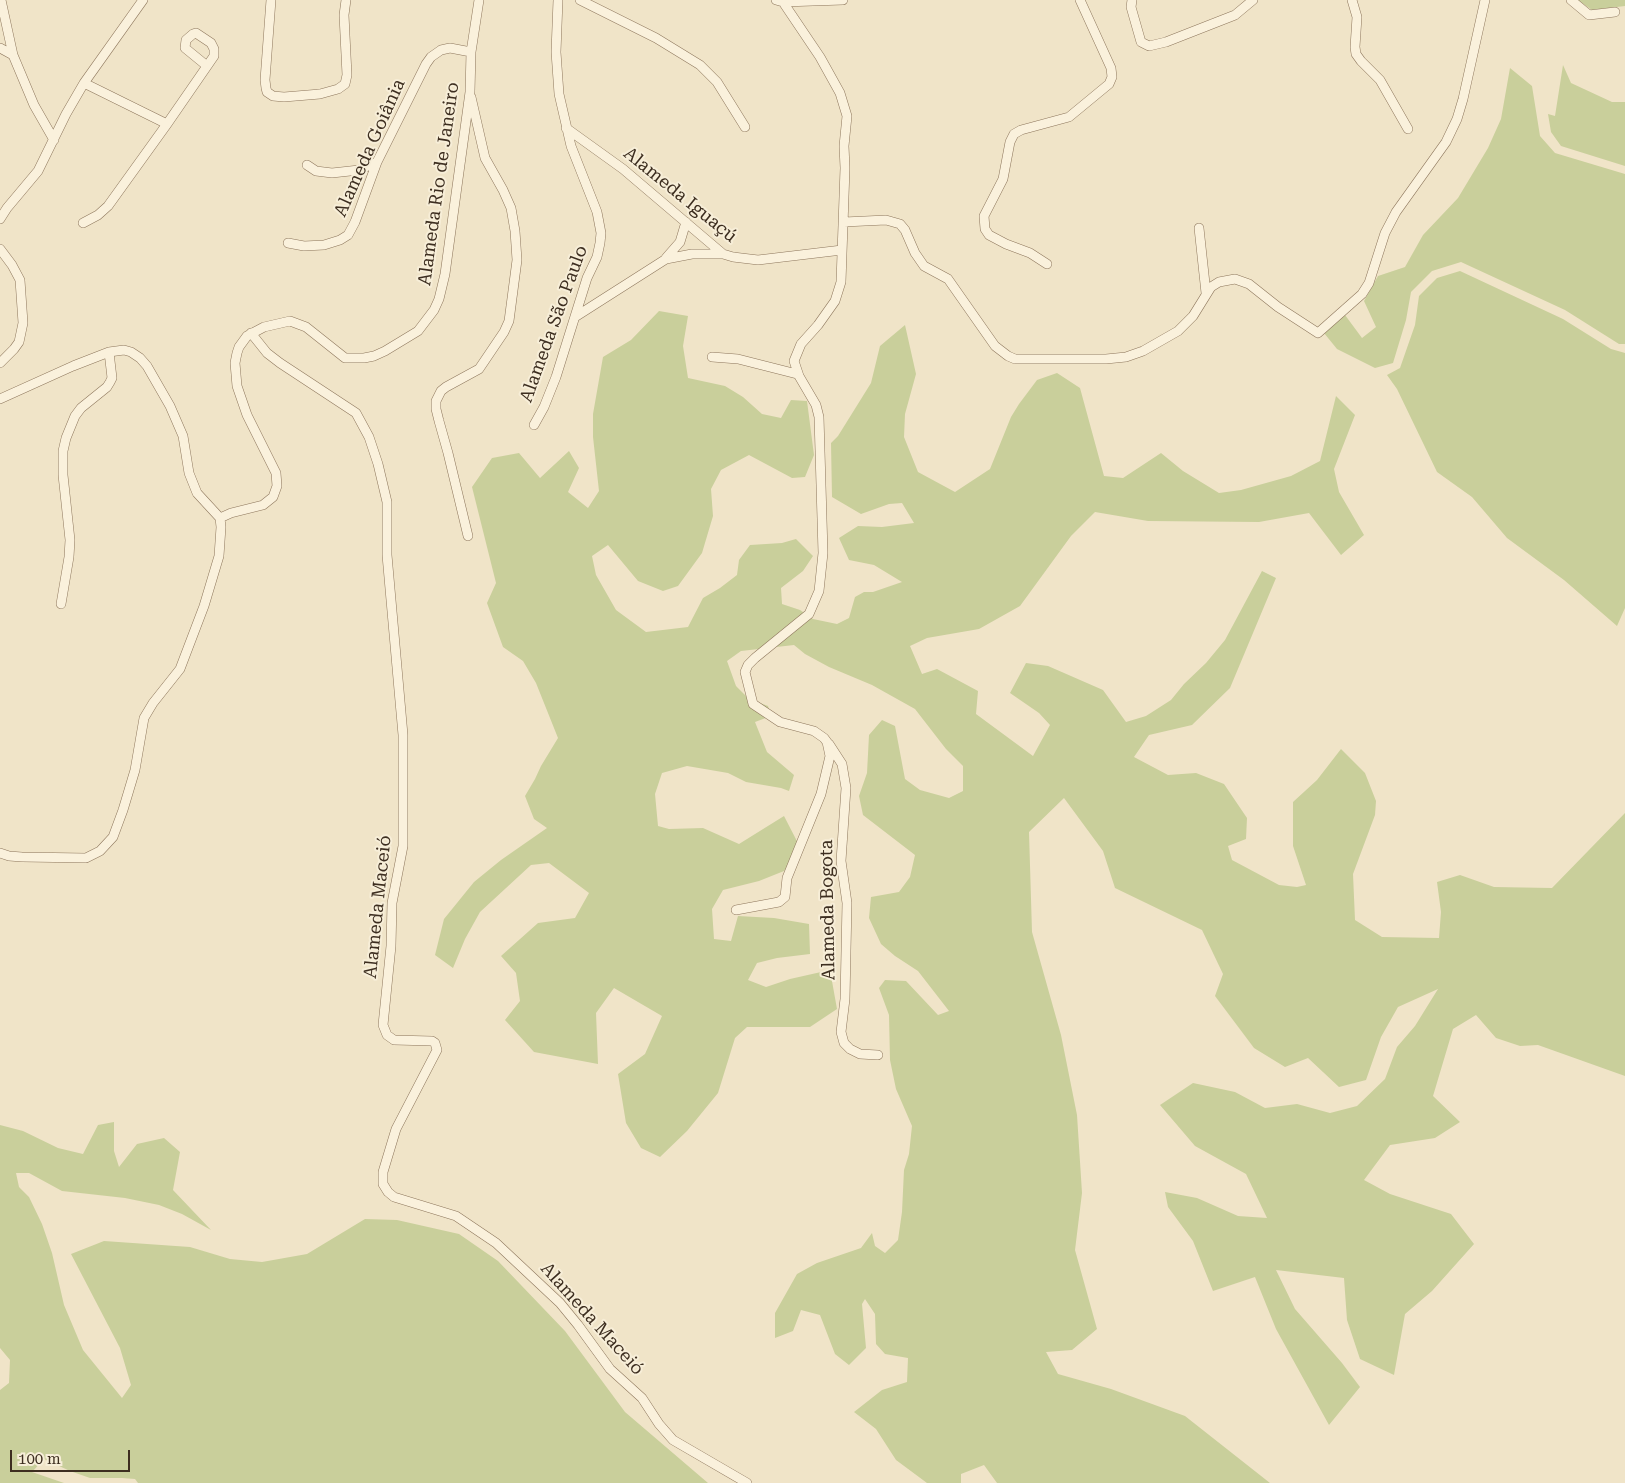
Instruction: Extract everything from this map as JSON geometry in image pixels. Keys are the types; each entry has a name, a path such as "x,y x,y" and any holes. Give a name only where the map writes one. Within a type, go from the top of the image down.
{"street":[{"path":"0,0 13,55 34,105 54,140"},
{"path":"0,219 38,171 66,114 84,83 144,0"},
{"path":"271,0 265,80 267,92 273,96 284,97 320,94 338,89 344,84 347,75 344,15 346,0"},
{"name":"Alameda Rio de Janeiro","path":"251,333 264,327 290,322 306,327 345,358 364,358 374,356 395,346 418,331 434,310 442,287 470,92 471,52 479,0"},
{"name":"Alameda São Paulo","path":"534,425 549,394 587,278 597,257 601,233 593,201 574,156 559,94 556,52 558,0"},
{"path":"580,0 656,38 700,65 717,82 745,126"},
{"path":"779,1 842,0"},
{"path":"1047,264 1030,253 989,235 985,229 984,216 1004,180 1010,142 1014,134 1021,130 1069,117 1109,84 1112,77 1111,68 1080,0"},
{"path":"1132,0 1131,7 1141,42 1149,46 1166,42 1235,15 1253,0"},
{"path":"1352,0 1358,17 1356,54 1380,80 1408,129"},
{"path":"844,222 886,220 900,224 924,266 948,279 995,346 1015,359 1126,357 1143,351 1178,331 1193,316 1210,287 1219,282 1235,279 1249,284 1278,307 1318,333 1353,304 1362,294 1369,283 1385,233 1396,212 1446,142 1457,119 1463,99 1485,0"},
{"path":"1571,0 1589,15 1615,12"},
{"path":"736,910 779,902 785,897 787,878 821,794 830,756 827,742 814,731 780,722 754,705 748,691 745,672 755,658 809,614 819,590 824,553 819,417 812,398 798,374 794,361 798,349 828,312 839,291 841,282 844,222 844,146 847,116 835,82 820,57 779,1"},
{"path":"0,48 13,55"},
{"name":"Alameda Goiânia","path":"288,243 304,246 324,245 340,240 348,235 355,222 377,162 426,64 431,57 442,50 450,48 471,52"},
{"path":"83,223 98,215 108,206 207,66"},
{"path":"84,83 167,124"},
{"path":"468,536 437,415 436,401 441,391 446,387 480,369 504,332 509,321 516,273 517,249 510,208 503,190 485,158 470,92"},
{"name":"Alameda Iguaçú","path":"566,128 623,169 723,254 740,259 758,260 842,250"},
{"path":"307,166 316,171 332,173 359,170 377,162"},
{"path":"575,317 666,259 680,242 686,222"},
{"path":"1199,228 1206,293"},
{"path":"0,248 20,280 23,323 19,342 14,350 0,363"},
{"path":"666,259 692,254 723,254"},
{"path":"220,518 231,513 263,505 273,497 277,486 276,473 247,415 237,386 235,362 237,353 243,340 251,333"},
{"name":"Alameda Maceió","path":"251,333 267,353 280,363 356,413 369,437 387,502 388,555 403,735 403,846 392,903 391,946 383,1025 387,1035 394,1040 432,1041 435,1043 437,1050 396,1129 383,1172 383,1184 394,1197 456,1216 496,1243 560,1303 610,1369 642,1398 659,1424 673,1440 747,1483"},
{"path":"0,399 109,352 124,350 131,352 147,366 175,417 183,436 189,473 197,493 220,518 221,527 219,556 204,606 180,669 153,703 144,718 135,770 113,837 100,851 86,858 22,858 0,853"},
{"path":"61,604 70,540 62,452 75,416 81,408 107,387 112,378 109,352"},
{"path":"712,357 738,360 798,374"},
{"name":"Alameda Bogota","path":"827,742 838,755 842,764 846,788 842,861 846,890 845,999 842,1032 844,1043 850,1050 860,1054 878,1055"}],"green space":[{"path":"1578,0 1625,0 1625,6 1592,10"},
{"path":"1563,65 1571,83 1612,102 1625,102 1625,166 1561,146 1551,132 1548,114 1555,116"},
{"path":"1510,68 1532,86 1540,136 1555,153 1625,174 1625,344 1619,344 1565,310 1461,262 1432,271 1411,292 1406,320 1393,363 1375,368 1337,349 1324,333 1345,315 1362,338 1376,327 1364,301 1378,276 1405,267 1423,235 1458,198 1488,148 1501,119"},
{"path":"1460,271 1563,319 1611,349 1625,353 1625,608 1617,626 1564,580 1507,538 1472,497 1437,472 1397,389 1387,375 1400,368 1415,325 1419,296 1437,278"},
{"path":"659,311 688,316 683,346 688,378 725,386 743,397 762,414 781,418 791,400 807,401 814,455 805,477 792,478 749,455 721,470 711,489 713,516 702,553 678,586 663,591 638,581 608,545 592,556 596,575 616,610 646,632 688,627 703,598 737,575 739,560 750,545 782,543 796,539 813,556 803,571 781,588 782,604 800,610 813,619 837,624 849,618 855,597 864,592 873,592 902,582 874,565 849,560 839,538 858,526 882,527 914,523 902,503 889,504 861,514 832,497 831,443 838,436 871,383 880,346 905,325 916,374 905,414 904,437 918,472 955,492 990,469 1011,417 1019,404 1037,380 1057,373 1080,388 1104,476 1123,478 1161,453 1183,471 1219,493 1241,490 1291,476 1320,461 1336,396 1355,415 1334,469 1339,492 1364,535 1341,555 1309,513 1259,522 1148,521 1095,512 1071,536 1020,606 979,629 927,638 910,646 922,674 937,669 978,691 976,714 1033,756 1050,725 1039,713 1010,693 1026,663 1048,666 1103,690 1126,722 1146,716 1171,700 1225,640 1262,571 1276,578 1230,688 1192,725 1149,735 1134,757 1168,775 1196,773 1224,784 1247,818 1246,839 1228,846 1232,860 1279,885 1297,887 1306,885 1293,846 1293,802 1317,780 1341,749 1365,773 1376,801 1375,815 1353,874 1355,920 1382,937 1439,938 1441,912 1437,882 1460,875 1494,887 1552,888 1625,813 1625,1076 1538,1045 1520,1046 1496,1038 1476,1015 1453,1029 1433,1096 1460,1122 1435,1138 1390,1145 1364,1180 1390,1194 1451,1214 1474,1244 1432,1291 1405,1314 1394,1375 1360,1359 1347,1320 1344,1278 1276,1270 1295,1309 1342,1363 1360,1387 1329,1425 1276,1329 1255,1277 1213,1291 1193,1241 1168,1207 1165,1192 1197,1198 1238,1216 1267,1218 1246,1174 1195,1146 1160,1105 1193,1083 1235,1092 1265,1108 1297,1104 1330,1113 1357,1106 1385,1079 1397,1047 1415,1026 1438,989 1398,1007 1381,1037 1366,1080 1339,1087 1308,1058 1285,1067 1254,1048 1215,996 1223,974 1202,930 1115,888 1103,851 1064,798 1029,832 1032,932 1061,1035 1077,1115 1082,1193 1075,1250 1097,1329 1072,1350 1046,1352 1058,1374 1111,1389 1185,1416 1270,1483 997,1483 984,1465 961,1474 961,1483 927,1483 896,1460 876,1429 854,1412 882,1390 907,1382 908,1358 885,1354 876,1344 875,1314 865,1299 862,1304 866,1348 849,1365 835,1354 820,1315 801,1310 793,1331 775,1338 775,1313 797,1274 817,1263 861,1248 872,1233 875,1246 885,1253 898,1240 902,1212 904,1170 909,1154 912,1126 896,1089 890,1060 889,1015 879,988 885,980 906,981 938,1015 949,1011 918,971 881,944 869,918 871,897 899,892 910,877 915,855 863,815 859,796 867,773 869,735 882,720 895,726 905,779 920,790 949,798 963,791 963,766 946,749 915,709 872,685 829,667 805,654 794,645 741,651 727,661 736,686 749,699 768,706 771,716 755,722 767,752 794,775 789,791 746,782 728,773 687,766 662,773 655,794 658,826 669,829 703,828 739,844 784,816 801,849 784,871 759,881 723,890 712,909 714,939 731,941 738,916 774,918 809,924 810,954 777,958 757,963 748,980 766,987 790,979 830,970 837,1009 810,1027 747,1027 735,1038 718,1093 687,1131 660,1157 641,1148 626,1123 618,1074 645,1054 662,1016 614,988 596,1013 598,1064 534,1052 505,1020 520,1001 516,973 501,956 538,923 575,918 589,893 549,863 531,865 480,912 465,939 453,968 435,955 444,919 474,882 501,860 547,828 534,819 525,796 558,738 536,683 523,661 503,647 487,603 496,583 472,487 492,458 519,453 540,478 569,451 579,468 568,492 588,508 599,491 593,437 593,414 603,357 631,340"},
{"path":"114,1122 114,1151 119,1167 137,1144 164,1138 180,1152 173,1190 211,1230 182,1214 159,1205 125,1198 62,1191 29,1173 16,1173 19,1187 29,1197 42,1224 52,1253 64,1305 83,1350 122,1398 131,1385 120,1348 71,1254 104,1241 190,1247 230,1259 262,1262 307,1254 365,1219 397,1220 459,1234 498,1261 565,1331 625,1412 708,1483 138,1483 135,1479 90,1478 44,1459 32,1472 64,1483 0,1483 0,1390 9,1383 10,1360 0,1348 0,1125 23,1131 58,1148 83,1154 98,1125"}]}
